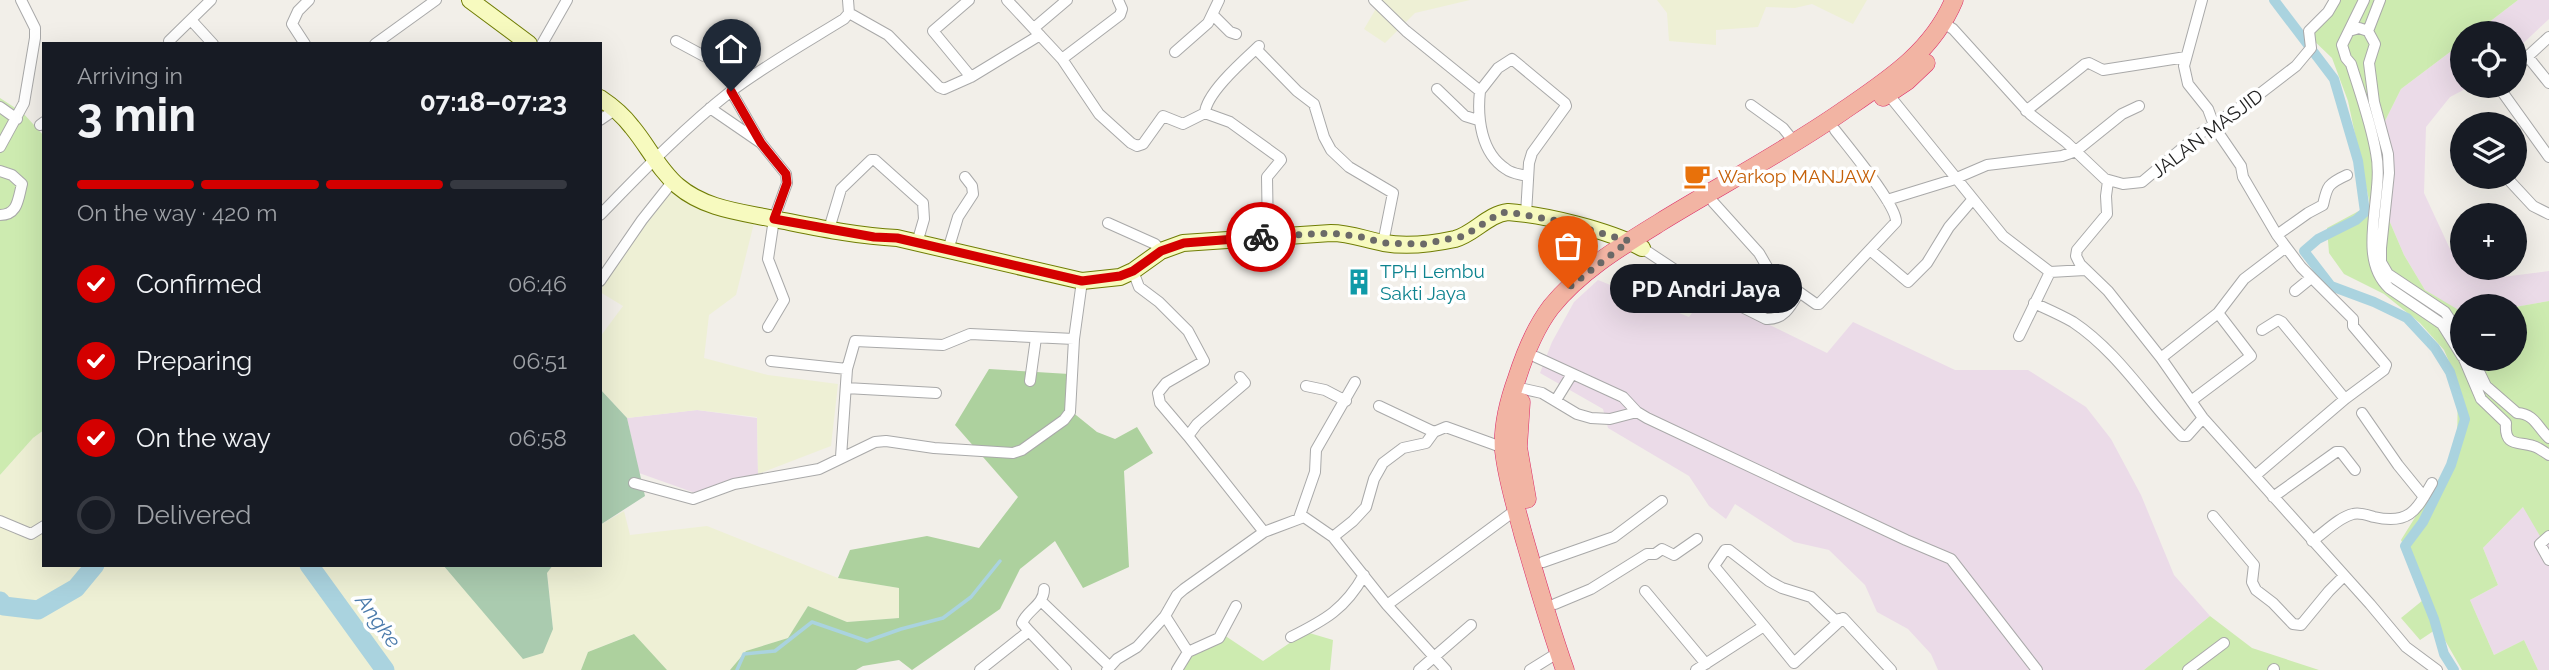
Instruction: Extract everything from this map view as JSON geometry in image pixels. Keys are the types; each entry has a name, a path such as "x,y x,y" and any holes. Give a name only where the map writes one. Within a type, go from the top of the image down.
{"highway":[{"path":"1577,670 1555,604 1520,471 1518,424 1524,389 1536,357 1574,298 1635,244 1713,202 1835,130 1907,81 1927,62 1947,26 1954,0"},
{"path":"1565,670 1517,509 1504,449 1511,394 1525,353 1542,321 1576,281 1795,143 1879,86 1914,59 1968,0"}],"main road":[{"path":"470,0 489,5 527,42"},
{"path":"602,99 631,125 673,181 696,198 714,205 774,219 917,243 1082,281 1111,279 1133,271 1161,251 1184,243 1342,233 1383,243 1423,244 1456,239 1500,213 1526,214 1635,244"}],"street":[{"path":"0,147 24,103 35,38 35,28 21,0"},
{"path":"169,41 211,0"},
{"path":"304,42 292,24 298,11 309,0"},
{"path":"378,42 436,0"},
{"path":"543,42 566,0"},
{"path":"602,213 654,158 731,91 844,19 849,13 848,0"},
{"path":"969,0 933,31 971,77"},
{"path":"849,13 888,35 939,87 948,88 971,77 1037,31 1067,0"},
{"path":"1062,59 1120,15 1122,9 1118,0"},
{"path":"1175,52 1213,15 1219,0"},
{"path":"1374,0 1406,31 1480,91"},
{"path":"2202,0 2186,57 2185,74 2188,84 2207,109 2214,125 2241,166 2243,177 2277,235 2311,278 2354,320 2353,326 2386,365 2384,370 2345,399 2256,475"},
{"name":"JALAN MASJID","path":"2108,181 2123,184 2142,182 2214,125 2258,96 2296,66 2309,50 2309,31 2328,12 2335,0"},
{"path":"2364,0 2342,45 2351,64 2377,154 2377,202 2372,250 2375,267 2382,281 2445,312 2450,320"},
{"path":"2368,31 2380,0"},
{"path":"1013,2 1062,59 1099,114 1137,146 1143,144 1163,116 1186,123 1205,113 1230,122 1281,160 1267,177 1268,236"},
{"path":"1213,15 1230,32 1237,34"},
{"path":"191,20 211,42"},
{"path":"1947,26 2026,111 2108,181 2107,214 2077,250 2076,256 2085,270 2108,291 2161,358 2203,418 2413,655 2437,670"},
{"path":"2349,31 2368,31 2375,44 2369,64 2374,102 2388,155 2389,173 2381,262 2388,274 2442,324 2450,337"},
{"path":"2549,37 2528,57 2549,83"},
{"path":"676,41 705,56 754,75"},
{"path":"1205,113 1212,96 1257,47 1297,91 1314,104 1331,150 1349,167 1393,193 1383,243"},
{"path":"2026,111 2085,64 2089,63 2105,70 2186,57"},
{"path":"1526,214 1527,176 1532,153 1566,106 1512,59 1498,68 1480,91 1478,120 1499,164 1511,172 1527,176"},
{"path":"2351,64 2361,67 2369,64"},
{"path":"1437,89 1465,116 1478,120"},
{"path":"731,91 761,143 786,174 787,183 774,219 768,259 785,300 768,327"},
{"path":"1888,94 2003,236 2050,272 2085,270"},
{"path":"2507,98 2549,157"},
{"path":"1751,105 1783,128 1795,143"},
{"path":"1887,200 1957,179 1987,165 2051,159 2076,151 2122,114 2140,106"},
{"path":"0,107 17,119"},
{"path":"710,108 761,143"},
{"path":"602,119 616,109"},
{"path":"1713,202 1759,253 1770,272 1819,304 1896,222 1896,215 1887,200 1835,130"},
{"path":"829,229 841,189 871,160 875,160 923,204 925,219 917,243"},
{"path":"0,171 12,175 22,184 16,208 10,213 0,215"},
{"path":"2277,235 2323,205 2323,195 2330,184 2347,175"},
{"path":"948,250 958,217 973,194 972,186 965,177"},
{"path":"602,278 673,181"},
{"path":"2517,189 2533,206 2549,214"},
{"path":"1870,250 1908,282 1927,263 1949,227 1973,199"},
{"path":"1108,223 1155,244 1161,251"},
{"path":"1635,244 1698,285 1766,319 1783,315 1799,292"},
{"path":"2161,358 2218,313 2244,279 2286,247"},
{"path":"1133,271 1139,287 1159,302 1188,331 1204,361 1166,383 1158,393 1160,403 1264,533"},
{"path":"2019,336 2050,272"},
{"path":"2295,291 2311,278"},
{"path":"634,483 693,499 734,484 820,469 875,442 1004,454 1022,450 1068,416 1082,281"},
{"path":"2034,303 2074,323 2109,352 2182,436 2187,436 2203,418"},
{"path":"2191,401 2251,356 2218,313"},
{"path":"2262,330 2278,320 2282,322 2345,399"},
{"path":"841,457 847,369 855,341 943,345 970,334 1074,339"},
{"path":"1030,381 1036,338"},
{"path":"1536,357 1623,397 1637,412 1951,559 2037,670"},
{"path":"771,361 847,369"},
{"path":"2469,371 2482,399 2506,423 2507,434 2514,443 2526,446 2545,434 2535,419 2523,413 2516,413 2486,386 2479,371"},
{"path":"1556,400 1572,374"},
{"path":"1188,436 1197,424 1245,383 1240,377"},
{"path":"1299,517 1315,472 1316,450 1355,382"},
{"path":"1306,386 1325,390 1346,401"},
{"path":"846,388 936,394"},
{"path":"1524,389 1542,393 1577,414 1591,418 1610,419 1637,412"},
{"path":"1379,405 1434,432"},
{"path":"2362,413 2424,497"},
{"path":"2506,423 2516,413"},
{"path":"1333,537 1366,507 1374,480 1383,463 1403,448 1426,443 1434,432 1446,427 1504,449"},
{"path":"2531,444 2549,455"},
{"path":"2273,497 2336,452 2341,452 2355,470"},
{"path":"2312,541 2351,514 2400,519 2415,510 2432,483"},
{"path":"1543,562 1614,537 1662,500"},
{"path":"1387,605 1517,509"},
{"path":"2213,516 2254,565 2252,582 2256,590 2293,624 2301,625 2343,577"},
{"path":"1066,670 1022,623 1043,595 1108,668 1137,647 1165,616 1177,595 1264,533 1299,517 1309,519 1333,537 1387,605 1446,670"},
{"path":"0,521 31,534 42,527"},
{"path":"2549,536 2540,544 2549,560"},
{"path":"1555,604 1591,590 1647,554 1655,554 1662,549 1674,555 1697,539"},
{"path":"1726,550 1733,552 1775,584 1811,597 1835,620 1843,618 1794,663 1714,566 1726,550"},
{"path":"1291,637 1334,613 1348,601 1364,575"},
{"path":"1645,591 1701,667 1764,626"},
{"path":"1177,670 1188,652 1219,638 1236,606"},
{"path":"1165,616 1188,652"},
{"path":"1843,618 1891,670"},
{"path":"1419,670 1471,625"},
{"path":"985,669 1029,631"},
{"path":"2188,670 2224,643"},
{"path":"1530,670 1559,652"}],"shaded area":[{"path":"2518,0 2549,0 2549,19 2527,40 2527,21 2491,21"},
{"path":"2450,52 2450,97 2426,127 2424,193 2450,249 2450,280 2527,280 2527,274 2549,271 2549,301 2527,305 2527,294 2450,294 2450,306 2425,290 2404,255 2380,199 2376,174 2379,133 2401,89"},
{"path":"1598,280 1689,317 1706,294 1827,353 1853,322 1955,370 2028,370 2086,407 2111,439 2141,495 2174,575 2210,616 2144,670 1938,670 1931,654 1908,629 1877,612 1865,585 1829,550 1794,542 1735,504 1726,519 1709,506 1689,476 1608,428 1603,409 1540,373 1552,342 1574,302"},
{"path":"697,410 757,418 758,474 698,494 639,473 627,418"},
{"path":"2524,506 2544,543 2549,541 2549,670 2538,670 2524,640 2494,655 2470,600 2498,585 2483,548"}],"green space":[{"path":"1381,0 1470,0 1415,13 1385,43 1364,29"},
{"path":"1657,0 1867,0 1853,24 1812,4 1795,8 1766,7 1758,27 1716,30 1716,45 1669,41 1667,13"},
{"path":"2336,0 2518,0 2491,21 2450,21 2450,52 2401,89 2379,133 2376,174 2380,199 2404,255 2425,290 2450,305 2450,364 2444,350 2420,323 2384,294 2344,274 2329,253 2327,228 2370,205 2348,101 2332,58 2309,36"},
{"path":"0,98 23,113 42,134 42,431 0,475"},
{"path":"675,177 713,202 757,211 736,295 709,315 704,358 768,375 838,384 831,446 758,474 757,417 697,410 627,418 602,391 602,334 623,306 602,293 602,281"},
{"path":"2549,301 2549,541 2544,543 2523,507 2483,548 2498,585 2470,600 2494,655 2524,640 2538,670 2462,670 2438,628 2420,640 2401,618 2428,596 2401,540 2457,450 2458,382 2453,371 2527,371 2527,305"},
{"path":"989,369 1069,374 1071,411 1097,432 1115,439 1137,427 1153,453 1124,471 1129,567 1083,588 1055,541 1020,569 1000,609 912,670 899,660 863,666 856,670 730,670 746,651 788,638 808,606 847,622 899,618 899,588 838,578 850,550 927,536 979,548 1018,497 955,425"},
{"path":"602,391 627,418 645,496 602,524"},
{"path":"42,431 42,567 445,567 553,629 547,572 551,567 602,567 602,524 624,511 630,535 707,526 838,578 899,588 899,618 847,622 808,606 788,638 746,651 730,670 667,670 633,634 588,652 581,670 0,670 0,475"},
{"path":"445,567 552,567 547,573 553,629 543,653 523,659"},
{"path":"2210,616 2252,648 2319,670 2144,670"},
{"path":"1306,632 1333,640 1330,670 1179,670 1189,656 1224,635 1263,661"},
{"path":"634,634 667,670 581,670 588,652"}],"waterway":[{"path":"2274,0 2334,79 2358,161 2365,212 2356,220 2318,239 2304,251 2331,286 2407,318 2435,348 2450,372 2465,419 2451,465 2423,522 2405,546 2434,619 2444,654 2454,670"},
{"path":"737,670 744,654 775,651 812,622 867,641 943,618 971,597 1000,561"},
{"name":"Angke","path":"0,601 4,606 38,610 76,588 93,567"},
{"name":"Angke","path":"310,567 385,670"}],"way so far":[{"path":"1261,237 1342,233 1383,243 1423,244 1464,236 1500,213 1508,212 1558,221 1629,241 1568,288"}],"place":[{"name":"Warkop MANJAW","path":"1697,176"},
{"name":"TPH Lembu Sakti Jaya","path":"1359,282"},
{"name":"PD Andri Jaya","path":"1568,288"}],"route":[{"path":"731,91 761,143 786,174 787,183 774,219 874,237 897,238 1082,281 1120,276 1133,271 1161,251 1184,243 1261,237"}]}
